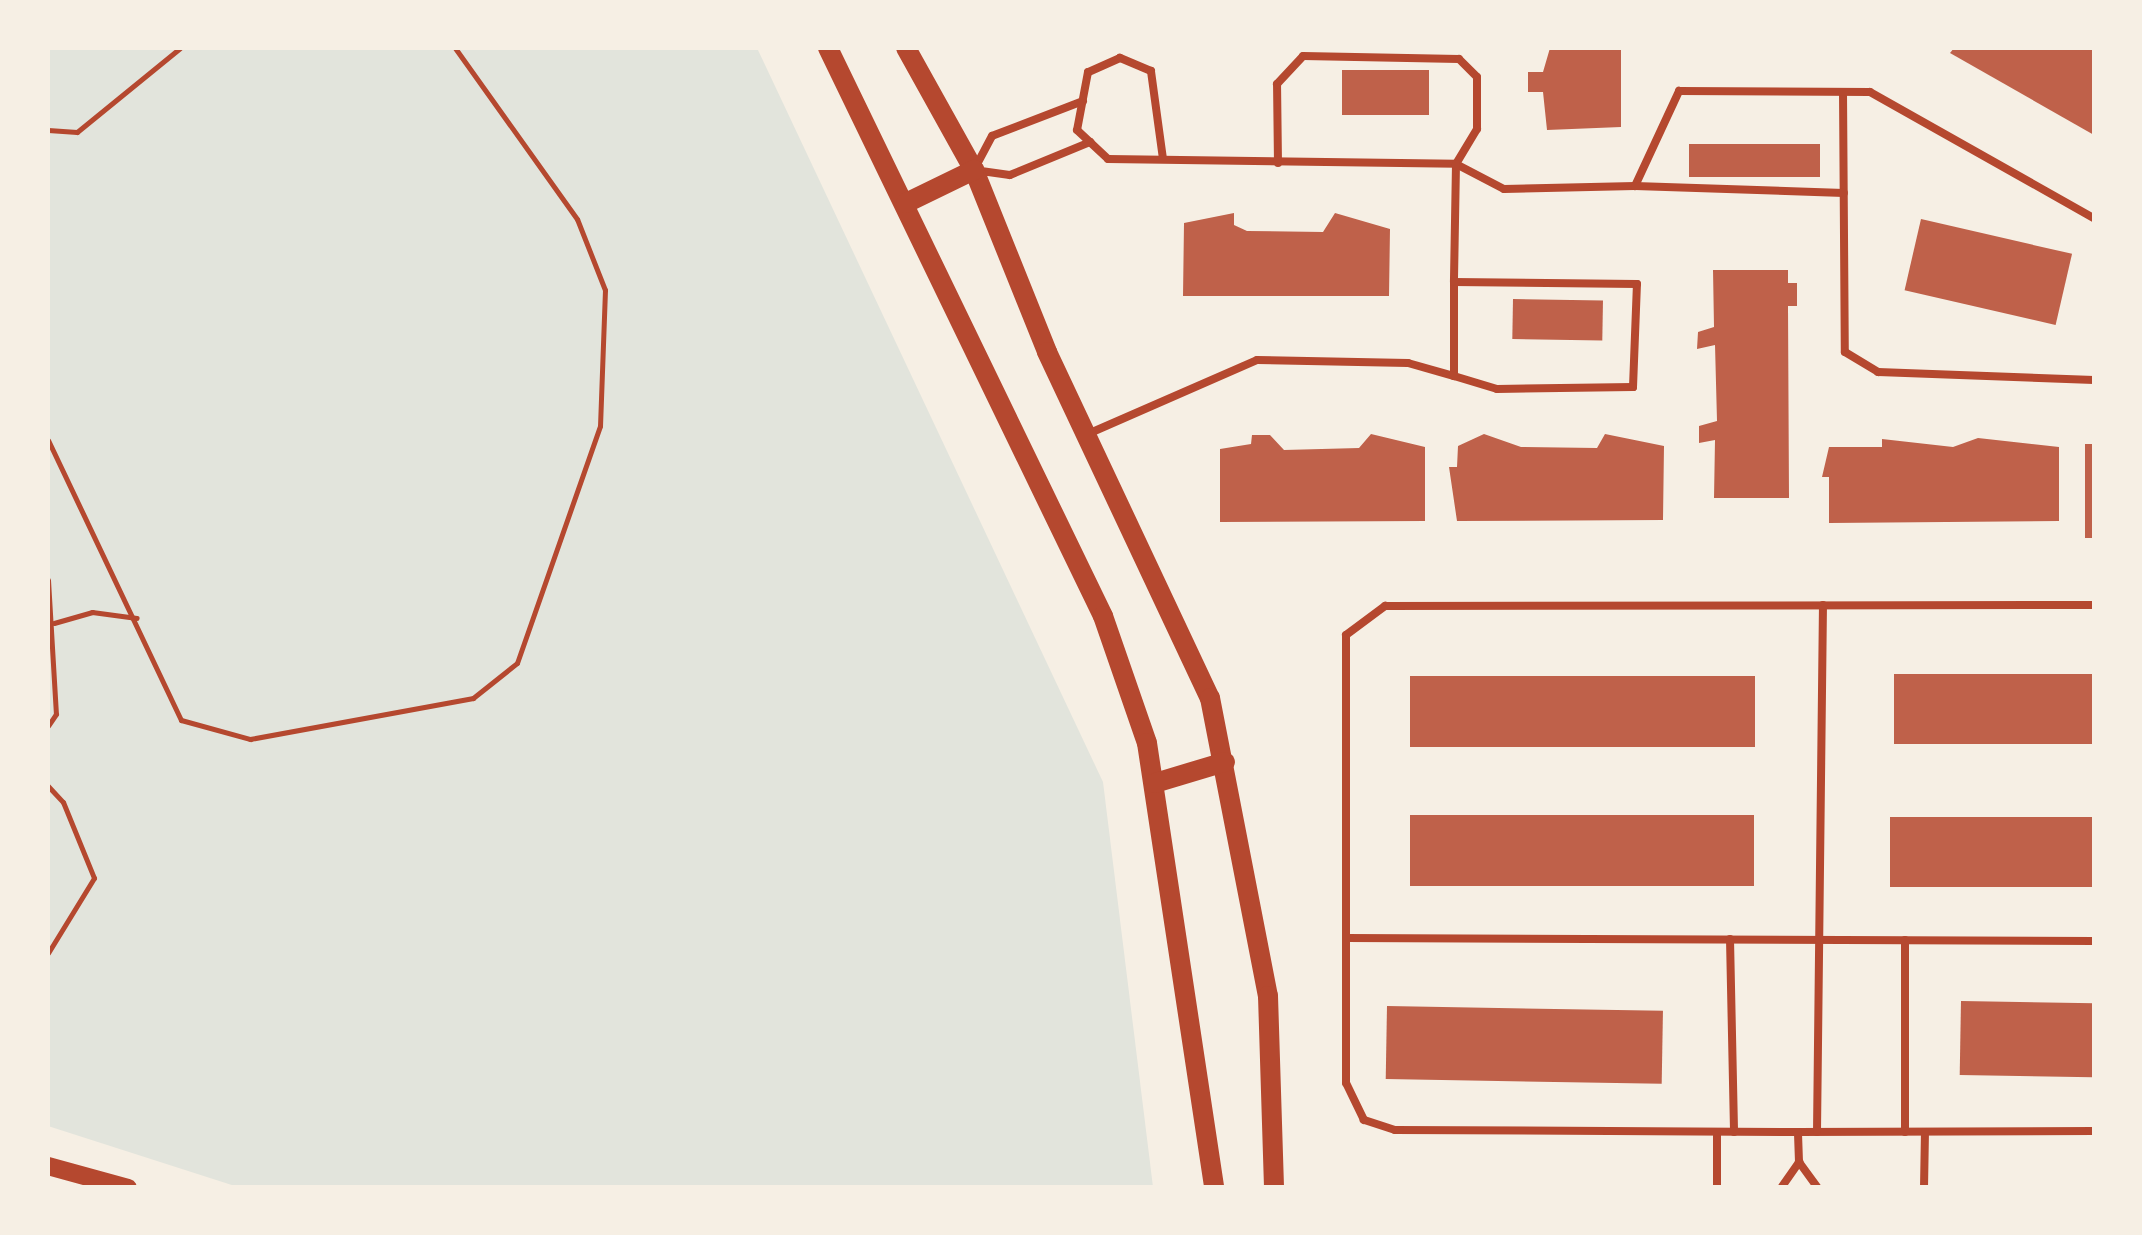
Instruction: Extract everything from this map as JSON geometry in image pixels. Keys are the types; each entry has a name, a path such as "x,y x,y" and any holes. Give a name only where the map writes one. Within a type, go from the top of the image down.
{"main road":[{"path":"828,48 1104,616 1155,784 1214,1188"},
{"path":"906,48 974,170 1086,434 1210,698 1268,996 1274,1188"},
{"path":"906,203 974,170"},
{"path":"1155,784 1225,762"}],"street":[{"path":"48,1166 128,1188"}],"lane":[{"path":"1278,163 1277,84 1303,56 1460,59 1477,78 1476,129 1456,164 1454,376"},
{"path":"1163,159 1151,71 1120,58 1088,72 1077,130 1108,158 1278,163 1456,164 1504,188 1635,186 1844,193"},
{"path":"1635,186 1679,90 1870,92 2094,218"},
{"path":"1844,92 1846,352 1878,372 2094,380"},
{"path":"1083,101 992,136 974,170 1010,175 1090,142"},
{"path":"1086,434 1256,360 1408,363 1497,389 1633,386 1637,284 1454,282"},
{"path":"1816,1132 1824,605"},
{"path":"2094,605 1386,606 1346,635 1346,1083 1364,1120 1395,1130 2094,1130"},
{"path":"1346,938 2094,940"},
{"path":"1730,939 1734,1132"},
{"path":"1905,940 1906,1132"},
{"path":"1716,1132 1717,1188"},
{"path":"1781,1188 1798,1162 1798,1132"},
{"path":"1924,1188 1926,1132"},
{"path":"1798,1162 1818,1188"}],"path":[{"path":"48,130 77,132 180,48"},
{"path":"48,440 137,618 180,720 250,738 473,698 516,663 600,426 605,290 577,220 455,48"},
{"path":"48,580 54,623 56,714 48,726"},
{"path":"54,623 92,612 137,618"},
{"path":"48,786 64,802 94,878 48,953"}],"shaded area":[{"path":"48,48 757,48 1103,782 1153,1187 238,1187 48,1126"}],"building":[{"path":"1550,48 1621,48 1621,127 1547,130 1543,92 1528,92 1528,72 1543,72"},
{"path":"1954,48 2094,48 2094,135 1950,53"},
{"path":"1342,70 1429,70 1429,115 1342,115"},
{"path":"1689,144 1820,144 1820,177 1689,177"},
{"path":"1234,213 1234,225 1247,231 1323,232 1335,213 1390,229 1389,296 1183,296 1184,223"},
{"path":"1921,219 2072,254 2056,325 1905,290"},
{"path":"1713,270 1788,270 1788,283 1797,283 1797,306 1788,306 1789,498 1714,498 1715,440 1699,443 1699,426 1717,421 1715,345 1697,349 1698,332 1714,327"},
{"path":"1513,299 1603,301 1602,341 1512,339"},
{"path":"1371,434 1425,447 1425,521 1220,522 1220,449 1251,444 1252,435 1270,435 1284,450 1359,448"},
{"path":"1484,434 1521,447 1597,448 1605,434 1664,446 1663,520 1457,521 1449,467 1457,467 1458,446"},
{"path":"1978,438 2059,447 2059,521 1829,523 1829,477 1822,477 1829,447 1882,447 1882,439 1953,447"},
{"path":"2085,444 2094,444 2094,538 2085,538"},
{"path":"1894,674 2094,674 2094,744 1894,744"},
{"path":"1410,676 1755,676 1755,747 1410,747"},
{"path":"1410,815 1754,815 1754,886 1410,886"},
{"path":"1890,817 2094,817 2094,887 1890,887"},
{"path":"1961,1001 2094,1003 2093,1077 1960,1075"},
{"path":"1387,1006 1663,1011 1662,1084 1386,1079"}]}
